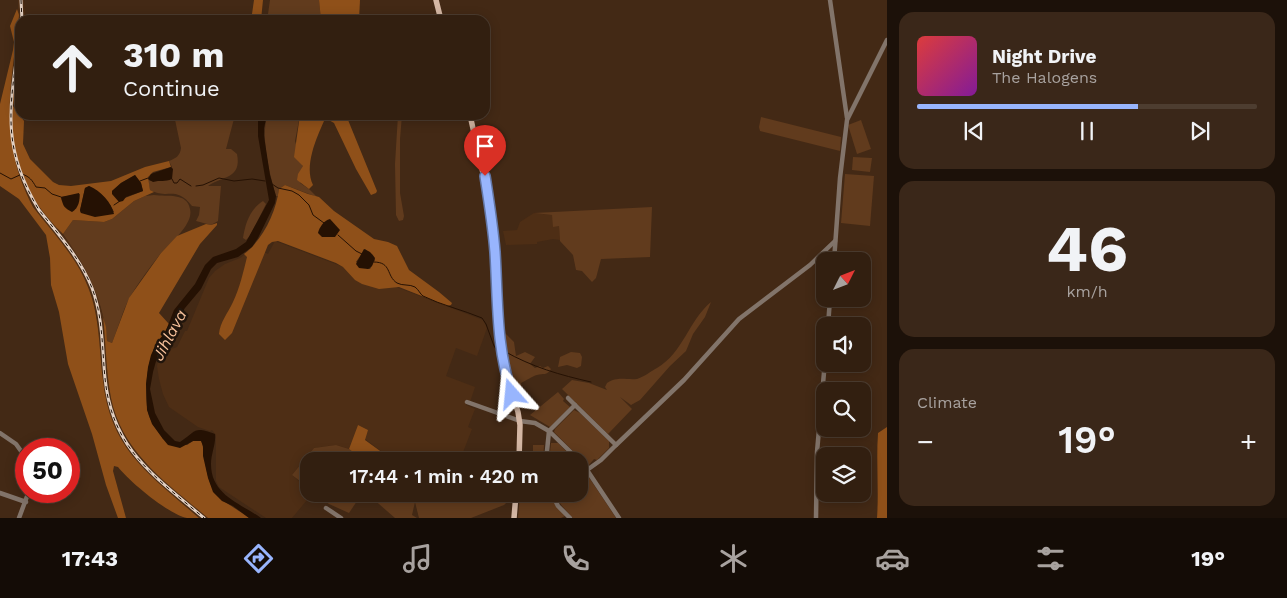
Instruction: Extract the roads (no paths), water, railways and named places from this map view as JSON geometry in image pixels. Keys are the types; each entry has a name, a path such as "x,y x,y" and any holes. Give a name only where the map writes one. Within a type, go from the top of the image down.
{"main road":[{"path":"436,0 440,15"},
{"path":"471,120 485,176 494,233 501,350 506,375 520,421 519,452"},
{"path":"514,518 515,502"}],"street":[{"path":"830,0 847,120 834,252"},
{"path":"847,120 887,40"},
{"path":"588,469 601,460 684,380 739,319 810,265 835,241"},
{"path":"816,518 817,452 824,372"},
{"path":"568,398 616,445"},
{"path":"466,402 520,421 536,423 549,431 569,452"},
{"path":"547,452 549,431 575,405"},
{"path":"0,433 15,443"},
{"path":"588,472 619,518"},
{"path":"0,493 15,498"},
{"path":"556,502 570,518"},
{"path":"19,518 26,503"},
{"path":"326,508 338,517"}],"water":[{"name":"Jihlava","path":"258,120 266,120 264,136 270,175 276,196 275,203 252,247 238,257 217,263 211,269 201,289 177,320 171,339 158,354 150,389 155,413 164,430 175,441 180,442 199,430 215,434 211,460 212,475 221,491 261,518 249,518 233,506 222,501 213,492 208,478 201,441 193,441 180,448 168,445 163,439 152,424 147,410 146,384 151,355 157,342 165,333 174,310 195,284 205,265 213,257 236,249 246,242 269,200 258,136"},
{"path":"171,167 173,169 172,179 153,182 148,179 151,174"},
{"path":"135,175 141,183 143,191 126,197 123,201 119,202 112,194 112,191"},
{"path":"89,186 105,197 111,205 114,214 95,217 81,213 85,188"},
{"path":"79,193 78,204 72,212 64,206 61,197"},
{"path":"330,219 340,230 335,237 322,237 318,233 319,229"},
{"path":"364,249 375,258 372,266 368,269 359,268 356,264"}],"waterway":[{"path":"0,173 11,179 22,174 31,179 36,187 45,188 52,194 61,197"},
{"path":"140,181 148,178"},
{"path":"196,186 219,178 234,181 252,179 265,181"},
{"path":"172,179 174,183 177,183 180,179 191,186"},
{"path":"272,184 299,195 309,205 313,215 324,223"},
{"path":"114,205 120,201"},
{"path":"338,235 362,254"},
{"path":"374,262 384,264 391,277 397,283 413,286 423,296 482,318 494,346 499,350"},
{"path":"504,351 546,370 591,382"}],"railway":[{"path":"21,0 22,15"},
{"path":"15,68 11,125 18,165 39,210 75,257 92,288 96,299 102,333 109,403 116,424 126,442 152,474 204,518"}]}
